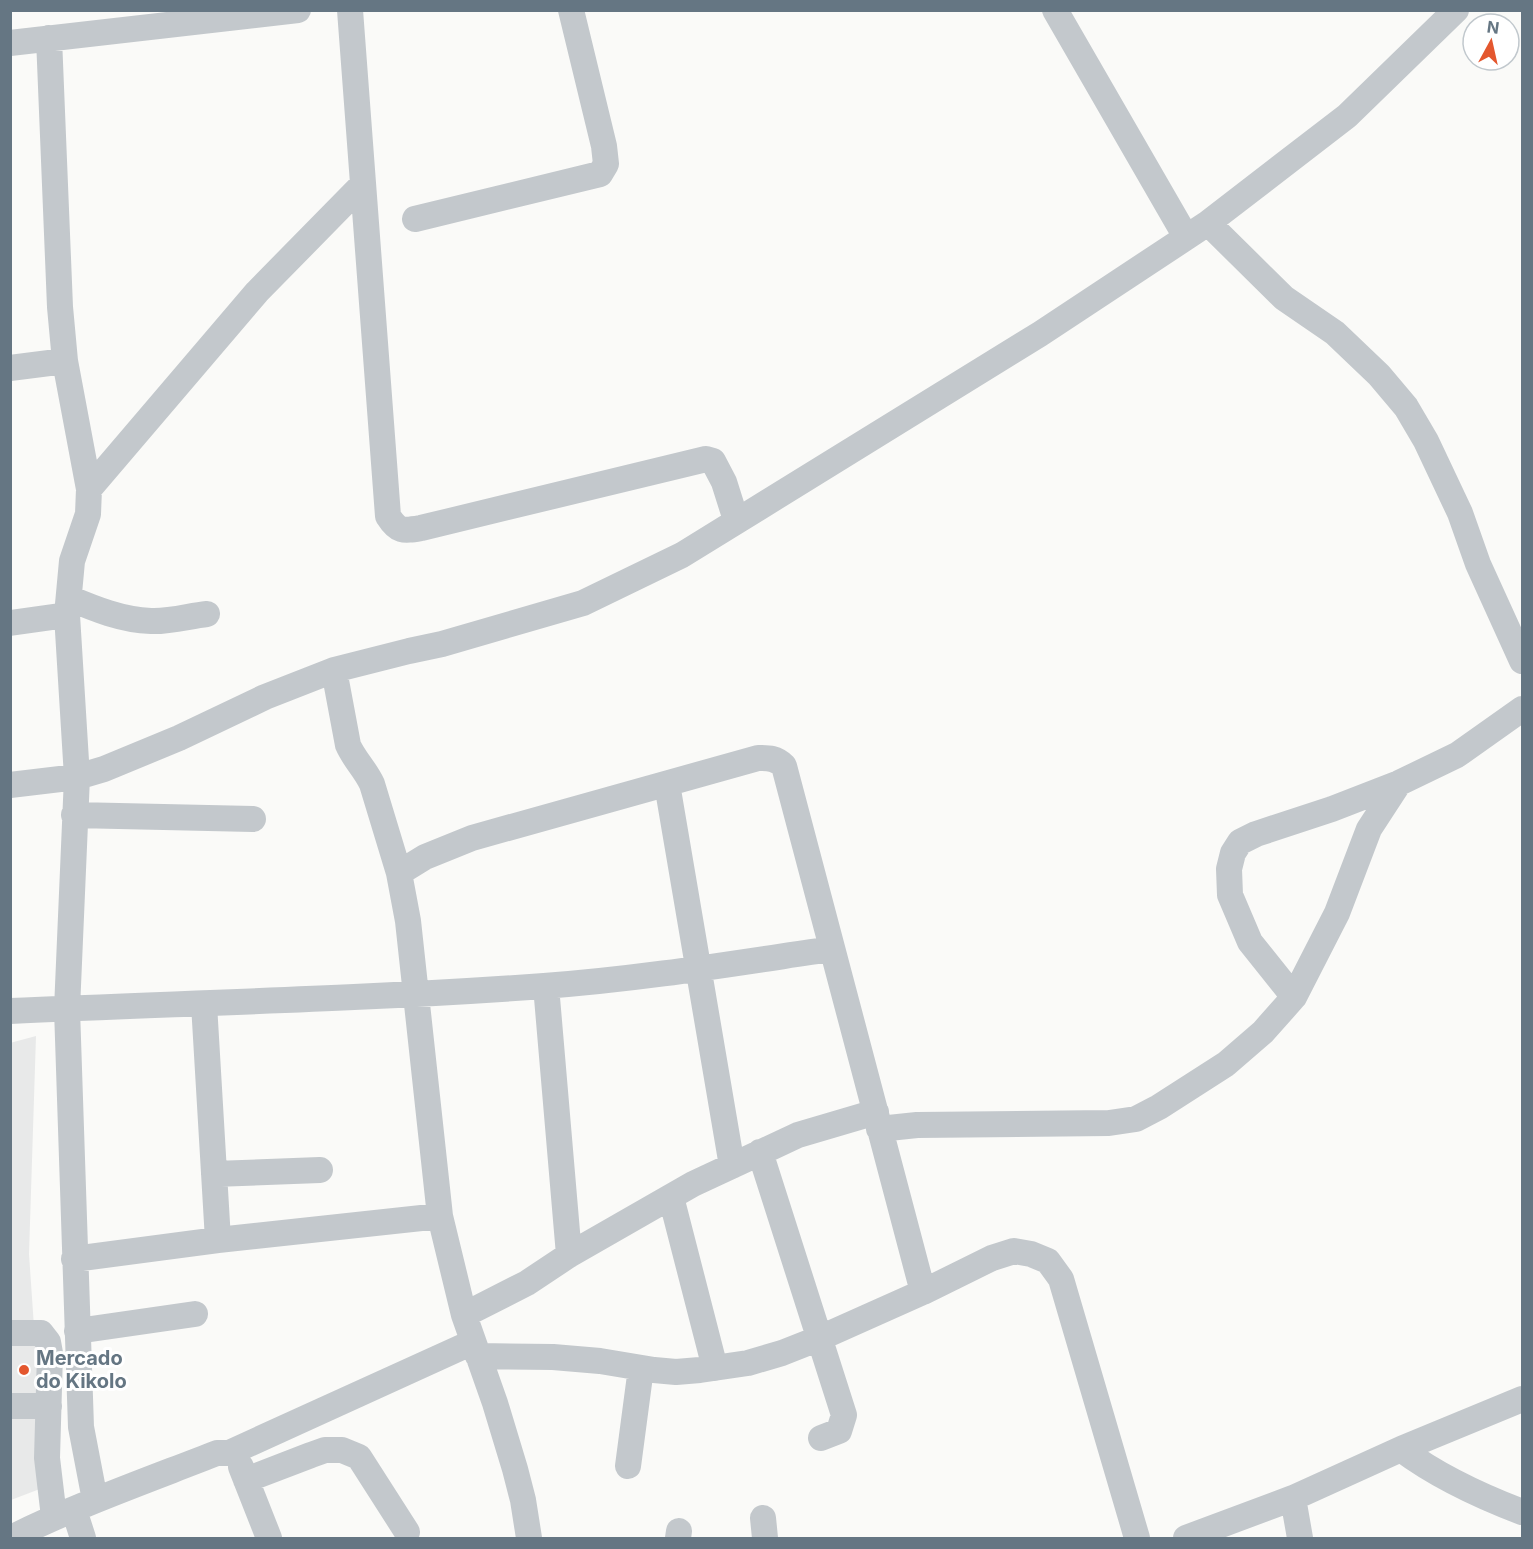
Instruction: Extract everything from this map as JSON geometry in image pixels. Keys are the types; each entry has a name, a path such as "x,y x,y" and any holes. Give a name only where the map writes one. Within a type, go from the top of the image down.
{"street":[{"path":"10,44 180,18 298,10"},
{"path":"350,10 388,516 395,527 405,531 421,528 706,459 713,461 719,470 736,520"},
{"path":"415,219 600,174 606,164 604,146 571,10"},
{"path":"1055,10 1186,237"},
{"path":"10,785 76,777 137,756 265,697 334,670 442,644 583,603 682,555 1040,334 1208,223 1347,116 1456,10"},
{"path":"49,38 59,296 65,361 89,489 88,514 72,561 68,606 76,777 67,1009 81,1427 74,1509"},
{"path":"89,489 257,292 363,184"},
{"path":"1208,223 1284,298 1335,333 1379,375 1406,407 1426,441 1460,513 1478,564 1522,661"},
{"path":"10,368 65,361"},
{"path":"10,623 68,606 96,609 130,619 153,622 207,614"},
{"path":"334,670 348,745 372,784 399,873 408,921 440,1216 464,1315 515,1469 529,1539"},
{"path":"1294,997 1250,942 1230,896 1229,869 1233,853 1239,842 1400,783 1457,756 1522,709"},
{"path":"399,873 425,857 472,838 758,758 778,760 784,766 923,1292"},
{"path":"464,1315 526,1283 568,1255 671,1197 798,1135 878,1121 917,1125 1109,1123 1136,1119 1226,1064 1263,1032 1294,997 1337,913 1369,829 1400,783"},
{"path":"667,784 732,1166"},
{"path":"74,815 253,819"},
{"path":"10,1011 204,1004 546,986 699,968 831,949"},
{"path":"546,986 568,1255"},
{"path":"204,1004 218,1240"},
{"path":"760,1152 844,1415 839,1431 821,1438"},
{"path":"214,1174 320,1170"},
{"path":"671,1197 715,1368"},
{"path":"74,1259 218,1240 440,1216"},
{"path":"11,1539 74,1509 217,1453 229,1453 475,1349 676,1372 748,1362 820,1338 992,1258 1014,1251 1031,1254 1048,1261 1061,1279 1137,1539"},
{"path":"77,1331 195,1314"},
{"path":"10,1333 41,1333 48,1342 50,1353 48,1458 74,1509 83,1539"},
{"path":"628,1466 640,1368"},
{"path":"1186,1539 1293,1498 1522,1398"},
{"path":"10,1406 49,1406"},
{"path":"1401,1449 1435,1471 1493,1501 1522,1512"},
{"path":"246,1480 325,1450 342,1450 359,1456 407,1532"},
{"path":"229,1453 238,1461 269,1539"},
{"path":"1293,1498 1300,1539"}],"shaded area":[{"name":"Mercado do Kikolo","path":"36,1036 29,1254 45,1487 11,1500 10,1043"}],"place":[{"name":"Mercado do Kikolo","path":"24,1370"}]}
